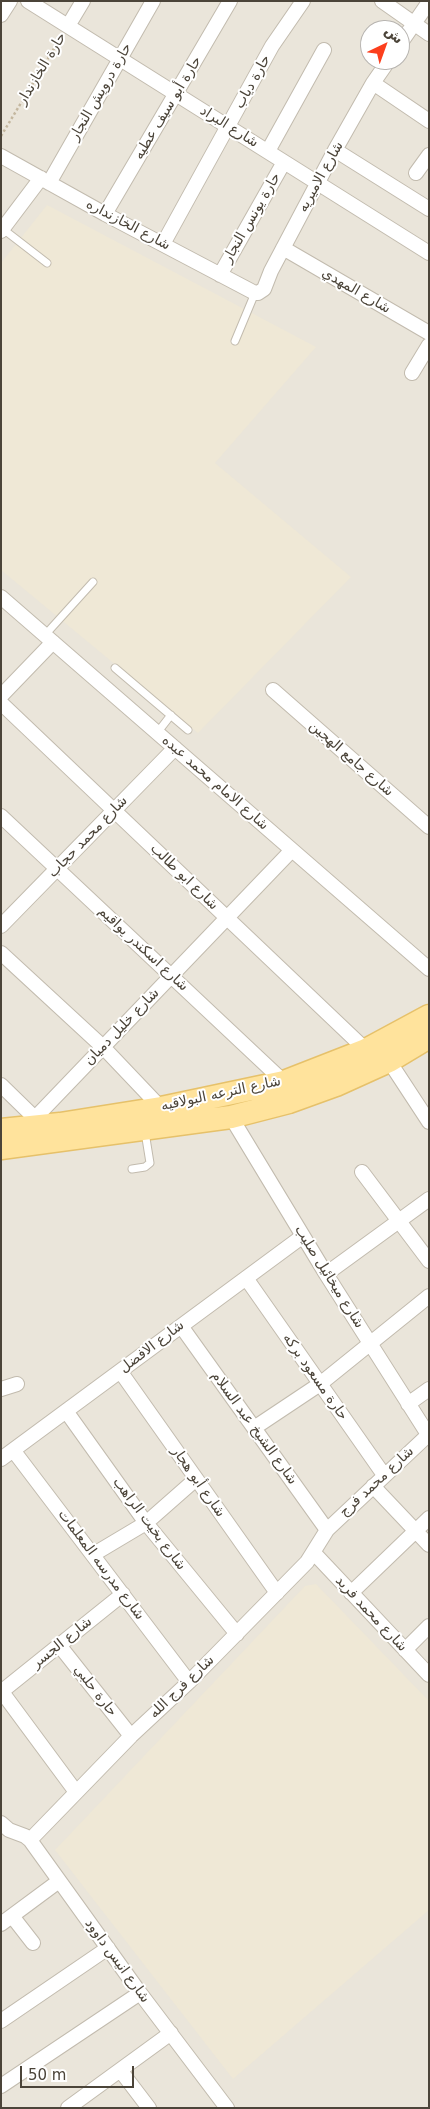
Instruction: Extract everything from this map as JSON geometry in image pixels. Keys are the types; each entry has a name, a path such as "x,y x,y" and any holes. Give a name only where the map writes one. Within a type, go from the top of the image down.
{"main road":[{"name":"شارع الترعه البولاقيه","path":"1,1148 50,1127 161,1108 284,1082 366,1050 429,1016"},
{"name":"شارع الترعه البولاقيه","path":"1,1130 50,1127 144,1129 231,1117 313,1093 389,1061 429,1037"}],"street":[{"path":"1,15 10,1"},
{"name":"شارع البراد","path":"28,1 429,253"},
{"name":"حارة الخازندار","path":"68,26 83,1"},
{"name":"حارة درويش النجار","path":"4,223 45,180 154,1"},
{"name":"حارة أبو سيف عطيه","path":"105,214 230,1"},
{"name":"حارة دياب","path":"164,244 272,46 303,1"},
{"path":"382,1 429,34"},
{"path":"410,30 429,2"},
{"path":"268,151 324,50"},
{"name":"شارع الاميريه","path":"255,294 264,289 317,182 382,70"},
{"path":"373,83 429,121"},
{"path":"335,150 429,209"},
{"path":"416,173 429,155"},
{"name":"شارع الخازنداره","path":"1,156 255,294"},
{"name":"حارة يونس النجار","path":"220,275 284,162"},
{"name":"شارع المهدي","path":"283,248 429,333"},
{"path":"412,373 429,345"},
{"name":"شارع الامام محمد عبده","path":"1,597 429,969"},
{"path":"1,696 49,639"},
{"name":"شارع جامع الهجين","path":"273,690 429,827"},
{"name":"شارع ابو طالب","path":"1,704 366,1050"},
{"name":"شارع محمد حجاب","path":"1,926 175,748"},
{"name":"شارع اسكندر يواقيم","path":"1,816 284,1082"},
{"name":"شارع خليل دميان","path":"50,1127 103,1047 292,850"},
{"path":"1,953 103,1047 161,1108"},
{"path":"389,1061 429,1122"},
{"path":"1,1085 50,1127"},
{"name":"شارع ميخائيل صليب","path":"231,1117 326,1274 428,1436"},
{"path":"362,1172 429,1261"},
{"path":"326,1274 429,1198"},
{"name":"شارع الافضل","path":"1,1459 303,1236"},
{"name":"حارة مسعود بركه","path":"246,1278 384,1475"},
{"path":"254,1428 320,1384 429,1296"},
{"name":"شارع الشيخ عبد السلام","path":"181,1326 327,1530"},
{"name":"شارع أبو هجار","path":"120,1371 277,1593"},
{"path":"1,1388 17,1384"},
{"path":"408,1404 429,1389"},
{"name":"شارع بخيت الراهب","path":"66,1411 146,1522 237,1634"},
{"name":"شارع محمد فرج","path":"327,1530 372,1486 428,1436"},
{"name":"شارع مدرسه المعلمات","path":"13,1450 94,1554 188,1682"},
{"path":"94,1554 146,1522 196,1479"},
{"path":"372,1486 429,1545"},
{"path":"351,1593 429,1518"},
{"name":"شارع فرج الله","path":"30,1840 131,1736 277,1593 314,1553 327,1530"},
{"name":"شارع محمد فريد","path":"314,1553 429,1675"},
{"name":"شارع الجسر","path":"2,1692 123,1594"},
{"path":"405,1650 429,1626"},
{"name":"حارة حلبي","path":"59,1645 131,1736"},
{"path":"2,1692 76,1792"},
{"name":"شارع انيس داوود","path":"5,1830 25,1836 30,1840 140,1993 227,2108"},
{"path":"33,1943 6,1920 59,1881"},
{"path":"3,2017 108,1948"},
{"path":"1,2086 140,1993"},
{"path":"68,2108 171,2033"},
{"path":"120,2070 150,2108"}],"lane":[{"path":"4,223 47,263"},
{"path":"235,341 255,294"},
{"path":"49,639 93,582"},
{"path":"115,668 188,730"},
{"path":"157,733 171,716"},
{"path":"132,1169 145,1167 150,1163 144,1129"}],"path":[{"name":"حارة الخازندار","path":"1,136 68,26"}],"shaded area":[{"path":"1,1 429,1 429,2108 1,2108"},
{"path":"47,205 316,347 215,463 351,577 198,733 1,570 1,263"},
{"path":"316,1584 429,1701 429,1910 233,2079 55,1850 305,1586"}]}
